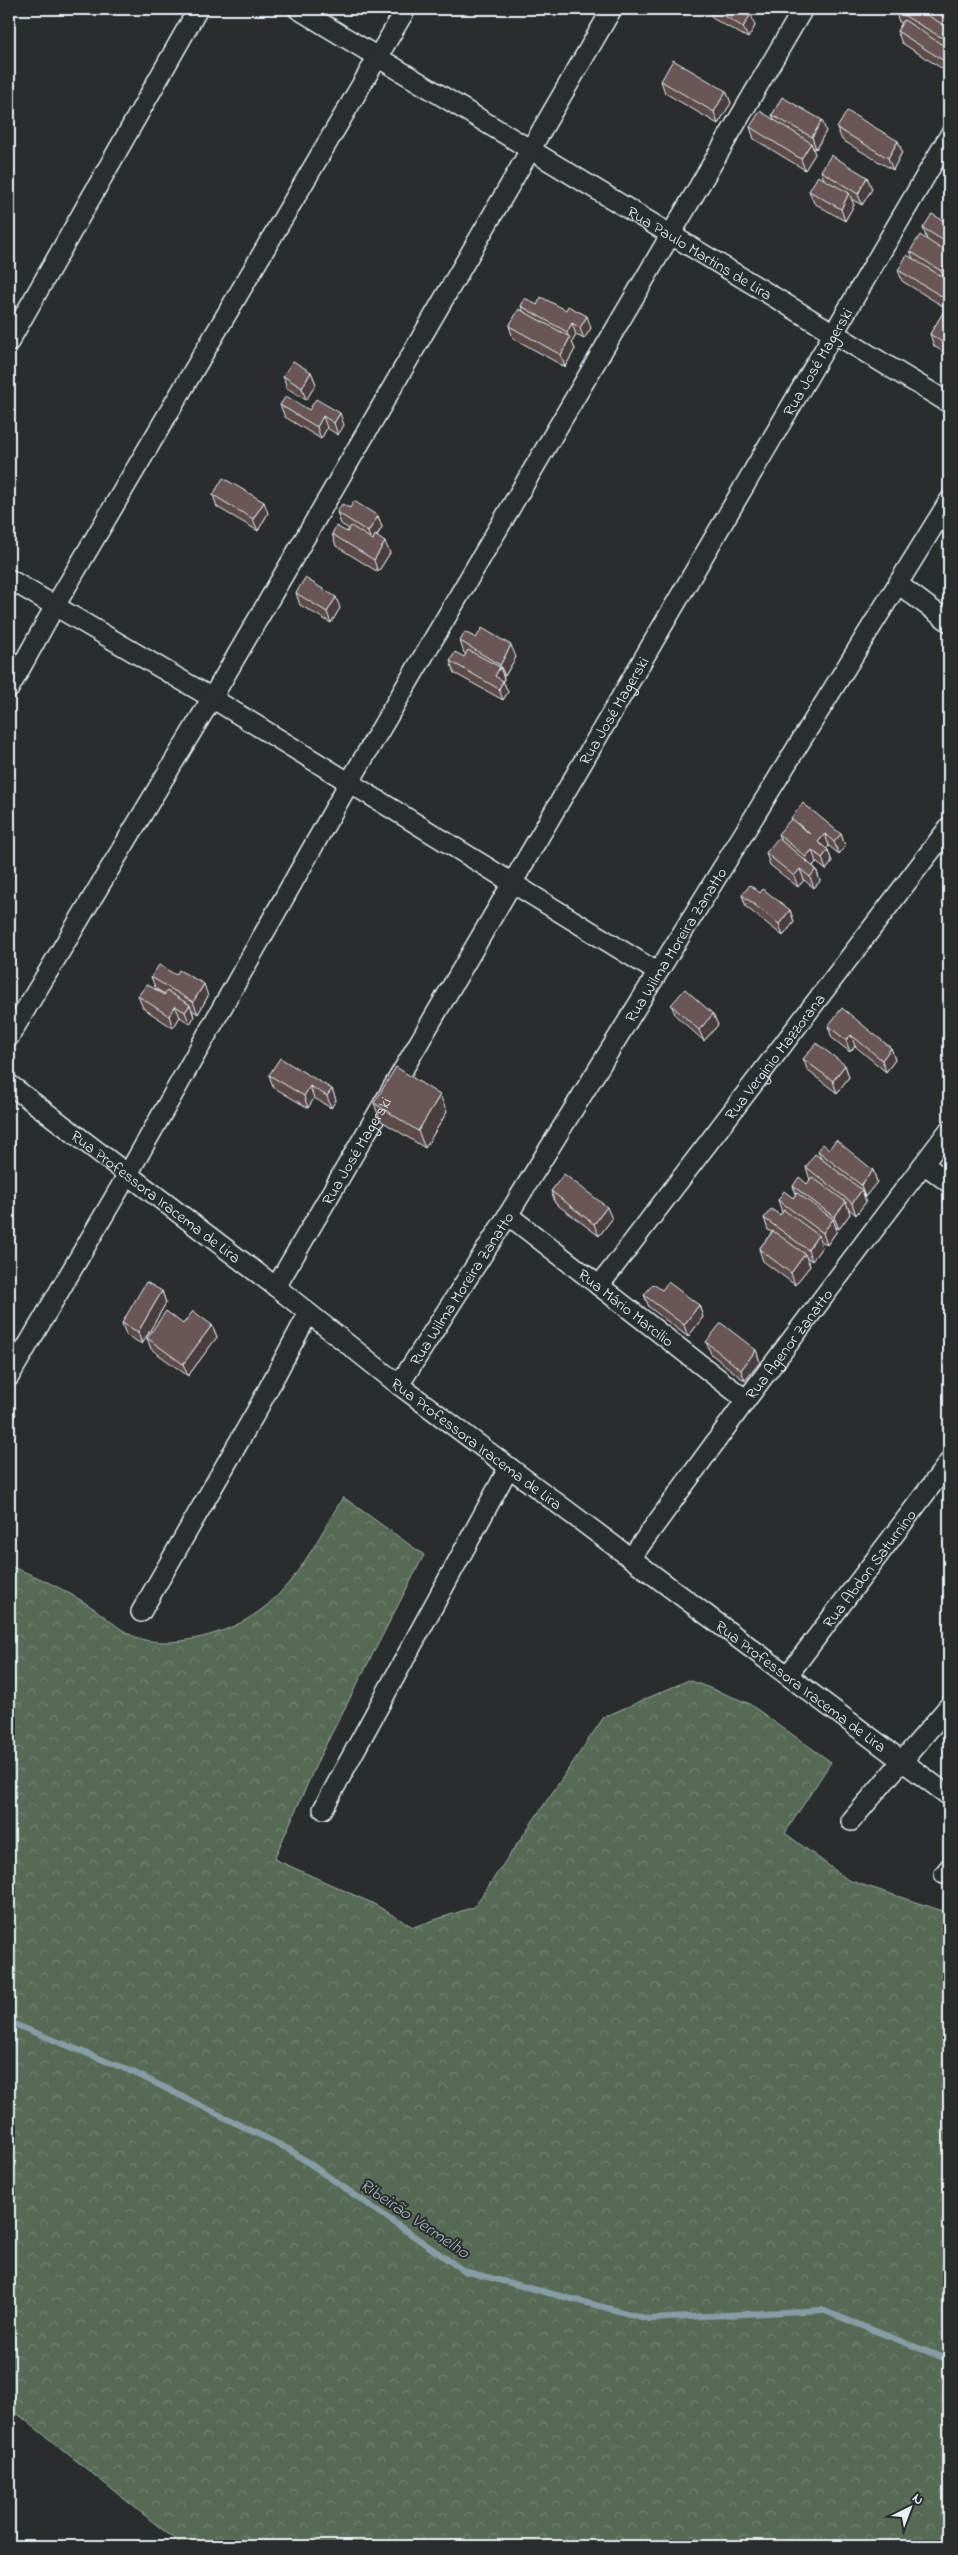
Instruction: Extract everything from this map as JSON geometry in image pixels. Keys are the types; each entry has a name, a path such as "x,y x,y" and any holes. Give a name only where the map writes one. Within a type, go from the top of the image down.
{"street":[{"path":"9,342 198,9"},
{"name":"Rua Paulo Martins de Lira","path":"298,9 949,403"},
{"path":"9,689 55,606 406,9"},
{"path":"9,1037 212,698 612,9"},
{"path":"9,1377 128,1174 349,783 803,9"},
{"name":"Rua José Magerski","path":"276,1287 949,136"},
{"name":"Rua Wilma Moreira Zanatto","path":"399,1385 508,1215 949,501"},
{"path":"9,579 212,698 657,972"},
{"path":"898,584 949,622"},
{"name":"Rua Verginio Mazzorana","path":"599,1286 949,827"},
{"name":"Rua Professora Iracema de Lira","path":"9,1084 276,1287 399,1385 949,1796"},
{"name":"Rua Agenor Zanatto","path":"631,1558 746,1400 949,1130"},
{"path":"924,1164 949,1183"},
{"name":"Rua Mário Marcilio","path":"508,1215 746,1400"},
{"path":"141,1612 256,1412 308,1314"},
{"name":"Rua Abdon Saturnino","path":"788,1675 949,1462"},
{"path":"322,1809 509,1467"},
{"path":"851,1821 949,1706"}],"green space":[{"path":"343,1497 424,1555 320,1756 274,1859 372,1903 413,1927 474,1907 604,1717 689,1680 748,1703 831,1762 785,1833 848,1880 949,1913 949,2546 183,2546 9,2407 9,1566 70,1594 122,1630 139,1639 163,1642 193,1639 223,1631 247,1619 268,1605 285,1588 300,1568"}],"building":[{"path":"713,9 742,9 751,14 743,27"},
{"path":"917,9 949,28 949,42 895,10"},
{"path":"930,9 949,9 949,20"},
{"path":"904,20 949,49 949,64 897,31"},
{"path":"673,60 726,91 714,112 661,81"},
{"path":"782,97 822,120 812,137 772,115"},
{"path":"760,111 811,143 801,159 750,127"},
{"path":"847,111 898,141 888,158 837,128"},
{"path":"831,155 867,177 858,194 821,171"},
{"path":"818,176 849,193 841,209 809,191"},
{"path":"949,181 949,192 944,189"},
{"path":"932,214 949,224 949,244 923,228"},
{"path":"920,235 949,254 949,259 941,271 910,251"},
{"path":"907,255 949,281 948,300 898,270"},
{"path":"541,297 566,310 568,306 587,316 580,328 572,323 567,332 521,306 525,298 537,305"},
{"path":"947,306 949,307 949,347 930,334"},
{"path":"519,309 570,337 561,355 509,326"},
{"path":"293,361 311,372 302,388 283,376"},
{"path":"286,396 309,410 316,399 340,413 334,423 323,416 317,427 280,405"},
{"path":"223,478 264,502 253,519 213,495"},
{"path":"354,501 378,516 368,532 337,512 342,504 350,508"},
{"path":"336,526 347,532 351,526 373,540 375,535 385,542 374,560 332,534"},
{"path":"305,578 336,597 327,612 296,593"},
{"path":"482,628 511,645 500,665 460,641 465,632 476,638"},
{"path":"468,650 500,667 495,676 503,681 499,689 450,661 455,652 464,657"},
{"path":"803,803 841,834 834,842 825,834 818,842 828,850 822,858 812,850 806,857 778,834 791,819 810,834 791,818"},
{"path":"778,838 816,869 810,877 800,869 794,876 766,853"},
{"path":"750,885 760,893 763,889 790,910 779,924 742,895"},
{"path":"159,965 176,975 179,970 204,984 193,1002 151,977"},
{"path":"147,984 164,995 167,991 190,1005 185,1012 175,1006 169,1016 138,996"},
{"path":"685,989 713,1014 699,1030 671,1005"},
{"path":"842,1008 891,1048 882,1060 851,1035 846,1040 828,1026"},
{"path":"816,1043 845,1065 833,1081 803,1059"},
{"path":"280,1058 332,1089 327,1096 310,1086 304,1096 269,1075"},
{"path":"396,1067 440,1095 418,1131 374,1103"},
{"path":"836,1140 873,1170 861,1185 818,1151 823,1144 829,1149"},
{"path":"815,1154 862,1190 852,1203 806,1167"},
{"path":"564,1174 607,1207 594,1224 551,1191"},
{"path":"799,1177 807,1184 812,1177 846,1202 834,1217 793,1186"},
{"path":"784,1191 793,1198 797,1193 833,1219 823,1233 778,1200"},
{"path":"771,1209 780,1215 784,1210 818,1235 808,1250 764,1218"},
{"path":"773,1231 805,1254 791,1273 759,1249"},
{"path":"146,1282 162,1291 138,1332 122,1323"},
{"path":"668,1282 699,1305 684,1325 644,1295 653,1284 662,1290"},
{"path":"166,1311 183,1324 193,1311 212,1325 183,1364 147,1338"},
{"path":"721,1323 756,1350 741,1370 706,1342"}],"waterway":[{"name":"Ribeirão Vermelho","path":"9,2022 133,2072 290,2150 464,2271 649,2319 822,2310 949,2360"}]}
